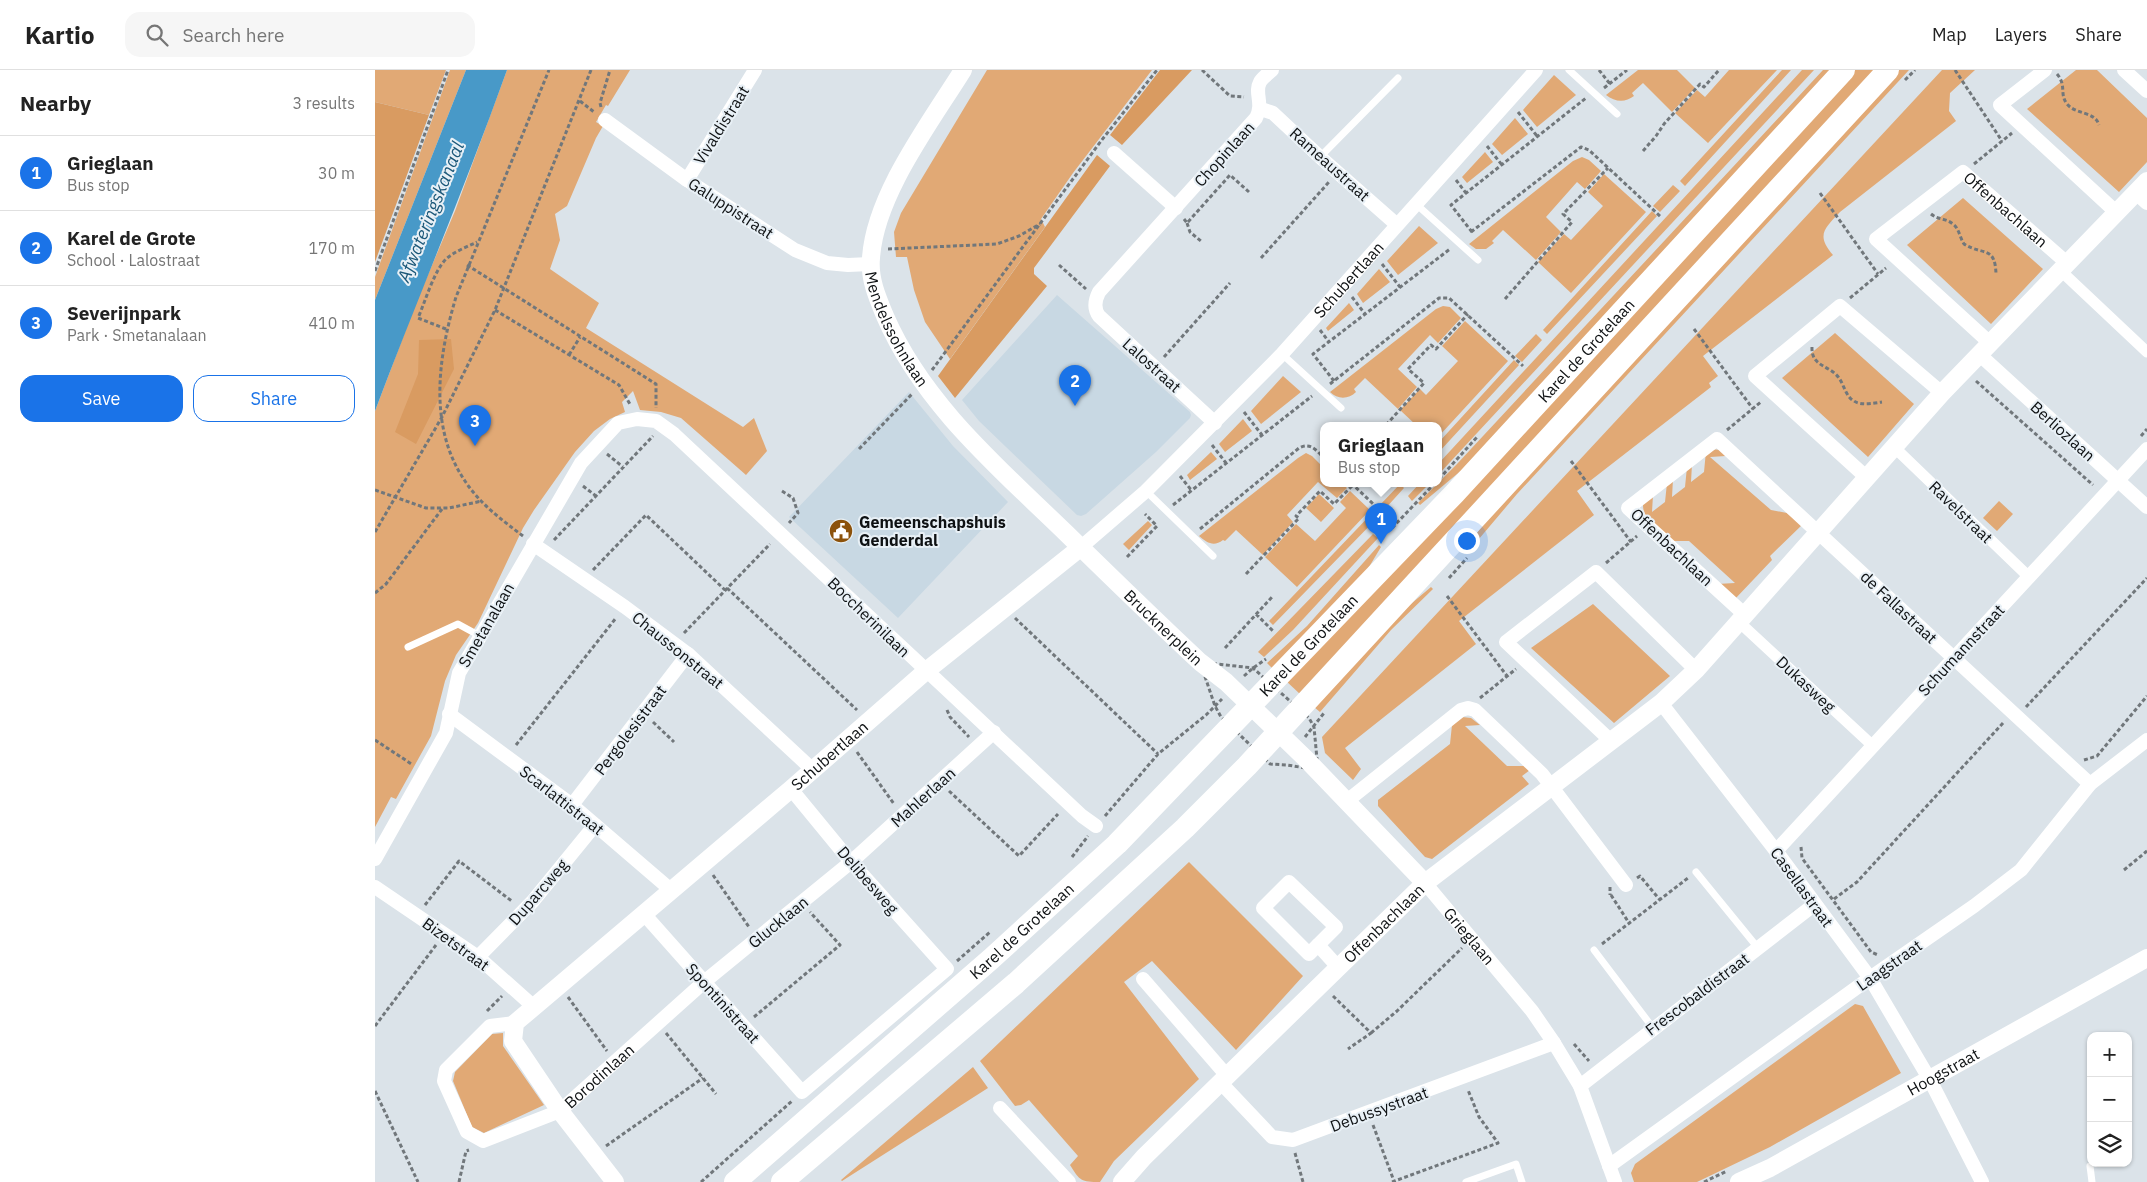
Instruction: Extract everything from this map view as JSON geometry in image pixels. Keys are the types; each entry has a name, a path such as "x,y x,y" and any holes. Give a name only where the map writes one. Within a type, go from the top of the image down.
{"main road":[{"name":"Karel de Grotelaan","path":"735,1182 991,959 1117,844 1455,493 1845,70"},
{"name":"Karel de Grotelaan","path":"782,1182 1016,984 1185,828 1279,733 1476,516 1888,70"}],"street":[{"name":"Vivaldistraat","path":"687,180 755,70"},
{"name":"Mendelssohnlaan","path":"963,70 895,183 876,225 871,255 873,282 879,301 897,341 912,367 944,409 974,443 1080,548"},
{"name":"Chopinlaan","path":"1095,303 1099,292 1256,118 1260,103 1260,81 1272,70"},
{"name":"Schubertlaan","path":"515,1023 791,789 926,671 1080,548 1145,491 1215,423 1281,354 1536,70"},
{"path":"2045,70 2000,105 2116,212"},
{"path":"2124,70 2147,91"},
{"name":"Rameaustraat","path":"1260,103 1396,224"},
{"name":"Galuppistraat","path":"605,120 687,180 795,250 827,263 848,265 871,255"},
{"path":"1114,153 1176,208"},
{"name":"Offenbachlaan","path":"1985,349 1897,258 1876,239 1963,172 2064,267"},
{"name":"Offenbachlaan","path":"1122,1182 1144,1157 1425,883 1661,703 1696,670 1942,393 2116,212 2143,192"},
{"path":"2064,267 2147,352"},
{"name":"Lalostraat","path":"1095,303 1095,309 1099,316 1215,423"},
{"path":"1866,478 1755,376 1840,306 1942,393"},
{"name":"Berliozlaan","path":"1985,349 2147,507"},
{"path":"637,419 659,424"},
{"name":"Smetanalaan","path":"375,859 446,733 459,673 480,636 538,548 581,463 618,423 637,419"},
{"name":"Boccherinilaan","path":"659,424 675,434 1068,803 1100,821"},
{"path":"1717,439 1818,532"},
{"name":"Offenbachlaan","path":"1717,439 1627,508 1648,526 1741,618"},
{"name":"Ravelstraat","path":"1894,447 2029,577"},
{"name":"Schumannstraat","path":"1776,851 2147,449"},
{"name":"de Fallastraat","path":"1818,532 2091,784"},
{"name":"Chaussonstraat","path":"538,548 625,607 688,654 813,770"},
{"name":"Brucknerplein","path":"1080,548 1200,662 1222,678 1250,705"},
{"path":"1611,741 1505,642 1596,572 1696,670"},
{"name":"Dukasweg","path":"1741,618 1873,746"},
{"name":"Pergolesistraat","path":"572,806 688,654"},
{"name":"Casellastraat","path":"1661,703 1776,851 1870,978 1930,1080 1982,1182"},
{"name":"Grieglaan","path":"1250,705 1347,800 1425,883 1532,1011 1554,1043 1585,1081 1615,1182"},
{"path":"1347,800 1461,710 1468,708 1475,710 1542,774 1625,885"},
{"name":"Scarlattistraat","path":"449,714 572,806 671,890"},
{"name":"Mahlerlaan","path":"851,862 994,732"},
{"name":"Laagstraat","path":"1609,1166 1870,978 1974,906 2021,870 2091,784 2147,740"},
{"name":"Delibesweg","path":"791,789 851,862 947,969"},
{"name":"Duparcweg","path":"478,957 524,910 595,825"},
{"name":"Glucklaan","path":"704,982 851,862"},
{"path":"1289,882 1336,927 1318,945 1309,954 1263,908 1289,882"},
{"name":"Bizetstraat","path":"375,887 421,911 444,934 478,957 533,1006"},
{"name":"Frescobaldistraat","path":"1585,1081 1815,904"},
{"name":"Spontinistraat","path":"644,914 802,1092"},
{"path":"1318,945 1338,967"},
{"name":"Hoogstraat","path":"1735,1176 1770,1168 2147,958"},
{"name":"Karel de Grotelaan","path":"802,1092 947,969"},
{"path":"1143,979 1272,1137 1293,1140"},
{"name":"Borodinlaan","path":"615,1182 560,1110 704,982"},
{"path":"515,1023 513,1041 560,1110 483,1141 467,1132 444,1080 446,1070 490,1026 515,1023"},
{"name":"Debussystraat","path":"1293,1140 1554,1043"},
{"path":"1001,1108 1069,1182"}],"lane":[{"path":"1569,70 1617,114"},
{"path":"1320,157 1398,78"},
{"path":"1415,204 1478,260"},
{"path":"1281,354 1341,408"},
{"path":"1145,491 1213,556"},
{"path":"408,646 458,624 480,636"},
{"path":"1696,872 1758,948"},
{"path":"1594,950 1653,1028"},
{"path":"1466,1182 1516,1164 1522,1182"},
{"path":"2090,1167 2092,1182"}],"path":[{"path":"375,271 448,70"},
{"path":"467,265 656,384 659,424 623,467 538,548 494,514 482,502 465,482 454,462 444,435 441,371 446,330 467,265 516,154 549,70"},
{"path":"375,532 442,417 495,310 591,70"},
{"path":"605,120 600,103 610,70"},
{"path":"928,374 1101,141 1157,70"},
{"path":"1201,70 1230,96 1260,103"},
{"path":"1599,70 1610,84"},
{"path":"1472,232 1451,205 1586,98 1597,95 1627,70"},
{"path":"1643,151 1664,124 1700,84 1704,87 1719,70"},
{"path":"1955,70 2002,141"},
{"path":"2053,70 2063,81 2064,99 2069,106 2077,111 2093,116 2098,120 2099,125"},
{"path":"1518,112 1537,136"},
{"path":"1963,172 2022,125"},
{"path":"1487,146 1502,164"},
{"path":"1465,238 1581,147 1589,150 1661,217"},
{"path":"1505,300 1572,222 1563,214 1608,168"},
{"path":"1261,258 1337,173"},
{"path":"1187,223 1230,175 1249,192"},
{"path":"1456,180 1467,193"},
{"path":"1820,193 1878,274"},
{"path":"1921,205 1935,218 1947,220 1955,225 1964,244 1992,255 1996,261 1996,274"},
{"path":"1176,208 1187,223 1190,232 1202,242"},
{"path":"871,255 895,250 997,244 1019,236 1042,222"},
{"path":"446,330 418,318 440,267 446,259 477,242"},
{"path":"1334,381 1313,354 1454,246"},
{"path":"1840,306 1897,258"},
{"path":"1381,262 1400,287"},
{"path":"1155,367 1230,283"},
{"path":"1351,295 1365,314"},
{"path":"1325,388 1439,298 1449,298 1523,366"},
{"path":"495,310 619,384 637,419"},
{"path":"1389,422 1424,383 1407,369 1431,345 1436,349 1468,314"},
{"path":"1319,329 1329,342"},
{"path":"1694,329 1753,409"},
{"path":"1812,329 1812,352 1819,365 1838,376 1849,397 1861,404 1882,402"},
{"path":"569,354 580,336"},
{"path":"1975,380 2093,485"},
{"path":"859,449 913,392"},
{"path":"1717,439 1772,392"},
{"path":"1173,506 1315,394"},
{"path":"1244,412 1262,435"},
{"path":"1212,445 1227,463"},
{"path":"597,446 623,467"},
{"path":"1197,532 1299,448 1311,446 1320,455"},
{"path":"1571,461 1631,542"},
{"path":"1180,476 1191,491"},
{"path":"1246,574 1299,518 1296,516 1320,491 1334,504 1349,487"},
{"path":"1355,487 1385,515"},
{"path":"375,490 426,508 442,508 482,502"},
{"path":"673,643 798,513 793,498 782,491"},
{"path":"1167,499 1179,512"},
{"path":"375,593 386,584 442,508"},
{"path":"1127,557 1157,526 1145,514"},
{"path":"585,579 646,515 857,710"},
{"path":"1596,572 1648,526"},
{"path":"2024,710 2147,578"},
{"path":"1225,648 1273,596"},
{"path":"1447,596 1507,676"},
{"path":"516,746 625,607"},
{"path":"1256,614 1273,631"},
{"path":"1009,620 1015,618 1158,754"},
{"path":"1468,708 1525,661"},
{"path":"2080,760 2089,760 2097,756 2147,696"},
{"path":"643,713 674,742"},
{"name":"Karel de Grotelaan","path":"1067,864 1100,821 1158,754 1206,715"},
{"path":"1834,899 1857,882 2005,720"},
{"path":"848,739 903,816"},
{"path":"375,740 423,772"},
{"path":"509,740 523,751"},
{"path":"939,782 1019,856 1068,803"},
{"path":"1098,810 1100,821"},
{"path":"1801,845 1802,858 1834,899 1871,952 1882,955"},
{"path":"2124,870 2147,851"},
{"path":"421,911 459,861 524,910"},
{"path":"704,863 757,938"},
{"path":"1594,950 1696,872"},
{"path":"417,901 421,911"},
{"path":"744,1026 840,945 802,902"},
{"name":"Karel de Grotelaan","path":"947,969 992,930"},
{"path":"375,1026 444,934"},
{"path":"1348,1049 1391,1016 1462,948 1456,941"},
{"path":"559,984 615,1062"},
{"path":"1320,984 1371,1033"},
{"path":"658,1023 716,1094"},
{"path":"1585,1081 1586,1060"},
{"path":"606,1146 703,1078"},
{"path":"1368,1113 1393,1182 1498,1143 1479,1117 1464,1078"},
{"path":"375,1091 418,1182"},
{"path":"701,1182 802,1092"},
{"path":"1293,1140 1303,1182"},
{"path":"459,1182 466,1151 483,1141"},
{"path":"1704,1182 1735,1176"}],"shaded area":[{"path":"375,70 446,70 429,115 375,102"},
{"path":"450,70 466,70 375,300 375,277"},
{"path":"507,70 630,70 596,122 603,126 567,206 555,214 560,240 550,269 599,303 586,328 743,427 754,418 767,451 746,475 681,418 661,412 640,410 633,391 622,402 625,412 610,419 594,431 575,452 523,528 478,623 456,655 445,681 431,736 396,799 391,797 375,827 375,411 416,303 455,211"},
{"path":"987,70 1152,70 1073,173 1041,219 1045,227 950,359 925,322 914,290 907,257 896,257 894,232 901,213"},
{"path":"1160,70 1192,70 1122,145 1110,135"},
{"path":"1638,70 1677,70 1695,88 1672,112 1643,83 1632,93 1634,96 1624,101 1613,99 1606,95"},
{"path":"1729,70 1777,70 1708,143 1675,113 1697,90 1705,97"},
{"path":"1782,70 1791,70 1685,186 1680,181"},
{"path":"1802,70 1814,70 1442,471 1442,460"},
{"path":"1823,70 1832,70 1463,469 1442,487 1442,479"},
{"path":"1855,70 1875,70 1301,695 1285,680 1468,489"},
{"path":"1899,70 1909,70 1517,494 1473,546 1470,544 1492,509"},
{"path":"1942,70 1975,70 1950,93 1949,111 1956,121 1834,218 1824,232 1825,242 1833,255 1703,356 1718,376 1709,383 1711,387 1577,491 1594,515 1459,621 1476,644 1345,748 1361,769 1353,780 1325,753 1322,737"},
{"path":"2076,70 2097,70 2147,118 2147,162 2119,192 2027,109"},
{"path":"1554,75 1576,95 1537,127 1523,110"},
{"path":"375,102 429,115 375,262"},
{"path":"1515,118 1528,134 1502,155 1492,144"},
{"path":"1485,152 1493,162 1467,183 1462,177"},
{"path":"1097,155 1110,166 1034,268 1034,274 1047,286 955,398 938,376"},
{"path":"1582,157 1589,160 1601,171 1585,189 1577,182 1546,217 1561,232 1536,260 1503,230 1492,241 1494,243 1486,249 1476,249 1469,244 1573,161"},
{"path":"1604,174 1646,212 1571,293 1538,262 1564,234 1571,240 1603,206 1588,192"},
{"path":"1673,185 1680,191 1660,212 1653,206"},
{"path":"1963,198 2043,269 1991,324 1907,245"},
{"path":"1652,211 1657,216 1547,334 1543,330"},
{"path":"1419,226 1438,243 1398,275 1387,261"},
{"path":"1379,269 1390,282 1363,303 1357,294"},
{"path":"1057,295 1190,412 1191,415 1156,452 1086,514 1081,516 1077,515 979,421 962,400"},
{"path":"1349,303 1354,310 1328,331 1326,328"},
{"path":"1443,306 1450,307 1461,318 1438,343 1430,335 1398,369 1417,387 1398,409 1365,378 1354,389 1356,392 1350,396 1343,398 1330,392 1436,309"},
{"path":"1465,321 1508,361 1442,433 1442,422 1413,422 1400,410 1420,389 1426,395 1458,361 1442,346"},
{"path":"1835,333 1914,404 1868,457 1782,378"},
{"path":"1536,334 1542,340 1522,362 1515,356"},
{"path":"451,339 454,369 416,444 395,432 418,374 419,340"},
{"path":"1514,360 1519,365 1442,449 1442,439"},
{"path":"1283,376 1301,392 1261,424 1251,411"},
{"path":"909,392 953,446 1008,502 898,618 789,517"},
{"path":"1243,419 1252,431 1225,452 1219,444"},
{"path":"1709,449 1722,450 1726,456 1710,457 1771,510 1787,513 1802,525 1770,556 1772,560 1735,599 1717,584 1735,583 1689,541 1670,541 1652,525 1643,509 1643,503 1653,495 1652,512 1665,502 1667,483 1673,479 1672,497 1685,487 1687,467 1692,464 1691,482 1704,472 1706,451"},
{"path":"1211,452 1217,459 1190,480 1187,475"},
{"path":"1306,453 1320,464 1320,484 1318,482 1287,515 1293,522 1263,555 1236,530 1225,541 1214,544 1199,536"},
{"path":"1324,487 1347,488 1337,498"},
{"path":"1397,487 1404,488 1384,510 1379,506"},
{"path":"1416,487 1426,487 1412,501 1408,496"},
{"path":"1434,487 1442,487 1420,505 1418,503"},
{"path":"1350,491 1370,510 1297,587 1265,557 1296,524 1315,541 1346,508 1340,502"},
{"path":"1319,494 1334,508 1321,522 1306,508"},
{"path":"1999,501 2013,514 1997,531 1983,518"},
{"path":"1376,509 1381,514 1273,625 1269,621"},
{"path":"1148,521 1152,525 1129,550 1123,544"},
{"path":"1373,534 1378,538 1293,630 1264,657 1258,652"},
{"path":"1379,545 1381,547 1363,577 1273,669 1267,663 1307,626"},
{"path":"1431,587 1433,589 1391,630 1320,712 1314,707 1387,624"},
{"path":"1593,604 1670,676 1614,723 1531,648"},
{"path":"1462,717 1471,718 1480,725 1465,726 1507,766 1527,766 1530,770 1522,776 1529,784 1432,859 1425,857 1378,806 1378,800 1450,744 1452,725"},
{"path":"1189,862 1303,976 1236,1050 1152,961 1124,982 1199,1079 1114,1161 1100,1182 1085,1181 1076,1174 1070,1165 1078,1156 1029,1100 1015,1106 980,1061"},
{"path":"1855,1004 1863,1006 1901,1073 1770,1147 1697,1182 1634,1182 1631,1173 1635,1164"},
{"path":"503,1033 503,1046 544,1105 484,1133 472,1127 453,1081 455,1072 492,1034"},
{"path":"973,1067 988,1088 841,1180"}],"water":[{"name":"Afwateringskanaal","path":"466,70 507,70 375,411 375,300"}],"place":[{"name":"Karel de Grote","path":"1075,406"},
{"name":"Severijnpark","path":"475,446"},
{"name":"Gemeenschapshuis Genderdal","path":"841,531"},
{"name":"Grieglaan","path":"1381,544"}]}
